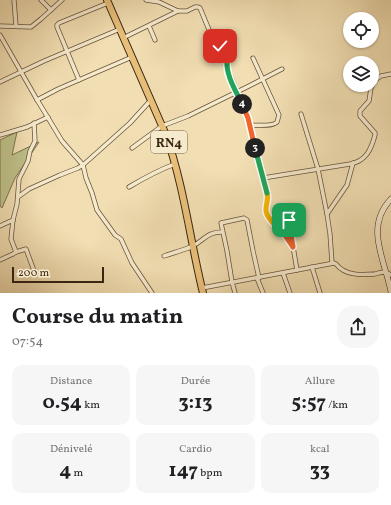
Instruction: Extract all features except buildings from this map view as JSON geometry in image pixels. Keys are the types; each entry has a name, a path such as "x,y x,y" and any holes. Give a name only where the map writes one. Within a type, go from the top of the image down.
{"highway":[{"name":"RN4","path":"107,2 172,150 183,195 202,291"}],"street":[{"path":"14,0 16,26"},
{"path":"41,0 51,10"},
{"path":"0,26 31,27 62,0"},
{"path":"146,0 159,2 178,11 187,12 195,7 200,8 214,41 225,50 227,54 228,70 250,125 268,199 266,213 274,224 283,232 293,247"},
{"path":"79,80 66,52 57,25 107,2"},
{"path":"124,38 178,11"},
{"path":"149,26 155,40"},
{"path":"0,82 44,61 120,29"},
{"path":"0,34 37,100 64,144 83,165 97,210 115,236 121,239 132,263 152,293"},
{"path":"37,100 132,57"},
{"path":"250,125 263,126 276,123 279,115 253,58"},
{"path":"132,148 162,126 188,116 282,69"},
{"path":"263,178 353,164 364,158 370,150 375,133 360,116 360,111 369,101 371,88 375,80 381,76 391,74"},
{"path":"18,198 29,189 83,165 130,123 151,100"},
{"path":"301,114 318,169 330,234 332,263"},
{"path":"0,135 27,127 48,118"},
{"path":"16,252 11,239 12,220 16,211 19,179 28,162 30,151 35,142 34,123"},
{"path":"129,187 175,164"},
{"path":"327,214 347,185 353,164"},
{"path":"391,199 381,212 377,226 378,245 391,292"},
{"path":"297,214 289,220 297,270"},
{"path":"235,293 221,223 244,218 247,220 258,278 263,293"},
{"path":"0,226 12,220"},
{"path":"164,256 193,246 207,236 222,232"},
{"path":"0,260 25,249 27,250 34,274"},
{"path":"202,291 232,282 332,263 350,273 363,274 385,272 391,275"},
{"path":"312,268 320,293"},
{"path":"284,273 290,293"}],"green space":[{"path":"17,132 12,155 39,142 15,178 2,208 0,206 0,140"}],"route":[{"path":"220,46 227,54 228,70 250,125 268,195 266,213 274,224 283,232 293,247 289,220"}]}
